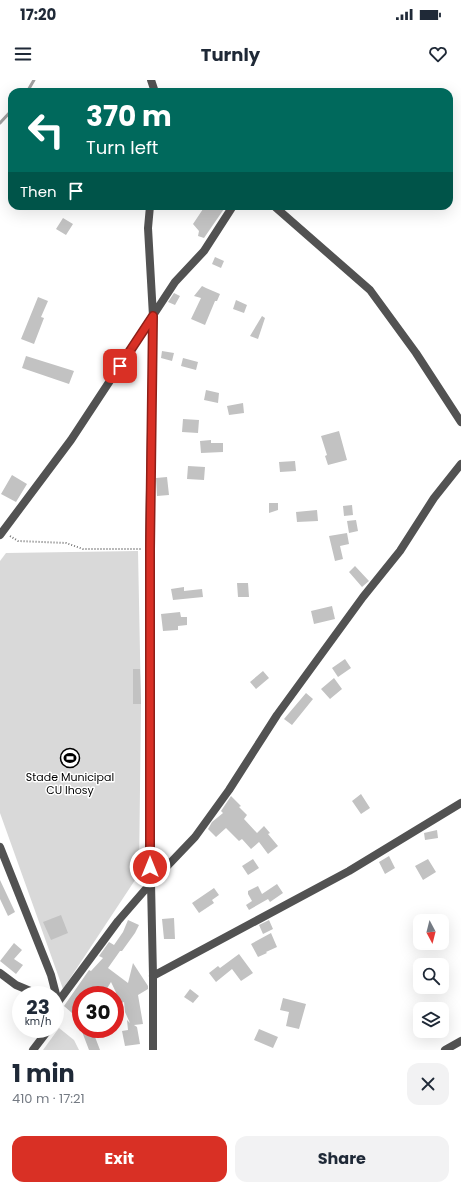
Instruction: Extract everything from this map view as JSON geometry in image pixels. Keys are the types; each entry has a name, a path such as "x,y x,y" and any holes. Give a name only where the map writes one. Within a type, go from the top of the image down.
{"street":[{"path":"150,210 148,228 153,316 150,549 151,883 153,976 152,1050"},
{"path":"1,533 71,440 175,282 204,251 230,210"},
{"path":"279,210 370,290 416,353 461,422"},
{"path":"64,992 118,921 199,831 229,790 286,703 358,603 400,552 434,498 461,464"},
{"path":"153,976 349,872 461,804"},
{"path":"0,847 51,975 53,986"},
{"path":"0,973 18,986"},
{"path":"33,1050 42,1038"},
{"path":"446,1050 461,1041"}],"path":[{"path":"1,533 18,541 66,543 83,549 150,549"}],"shaded area":[{"name":"Stade Municipal CU Ihosy","path":"138,551 141,704 139,874 64,987 64,986 62,986 0,813 0,561 6,553"},
{"path":"64,1032 74,1040 79,1050 43,1050 52,1038 64,1038"}],"building":[{"path":"202,210 223,210 204,238 198,236 199,231 193,224"},
{"path":"63,218 73,224 66,235 56,229"},
{"path":"215,257 224,261 221,268 212,264"},
{"path":"202,286 220,294 217,301 215,301 205,325 191,319 201,298 194,296"},
{"path":"174,293 180,296 175,305 168,302"},
{"path":"38,297 48,301 41,317 44,318 34,344 21,339"},
{"path":"236,300 247,305 244,313 233,309"},
{"path":"262,316 265,318 258,339 250,336"},
{"path":"162,351 174,353 172,361 161,358"},
{"path":"26,356 74,371 69,384 22,368"},
{"path":"183,358 198,362 196,370 181,366"},
{"path":"206,390 219,393 218,403 204,400"},
{"path":"243,403 244,413 229,415 227,406"},
{"path":"183,419 199,420 198,433 182,432"},
{"path":"339,431 347,460 328,465 325,456 327,455 321,436"},
{"path":"211,440 211,443 223,443 223,452 201,453 200,441"},
{"path":"295,461 296,471 280,472 279,462"},
{"path":"188,466 205,467 204,480 187,479"},
{"path":"12,475 27,484 16,502 1,494"},
{"path":"167,477 169,495 157,496 156,478"},
{"path":"269,503 278,503 278,510 269,513"},
{"path":"352,505 353,515 344,516 343,506"},
{"path":"317,510 318,521 297,522 296,512"},
{"path":"356,520 358,531 349,533 347,521"},
{"path":"347,533 349,544 340,546 343,559 335,561 329,536"},
{"path":"355,566 369,581 362,587 349,572"},
{"path":"237,583 248,583 249,597 238,597"},
{"path":"184,587 184,591 202,589 203,597 173,600 171,589"},
{"path":"332,606 335,619 314,624 311,611"},
{"path":"180,612 181,617 187,617 187,625 178,626 178,630 163,631 161,614"},
{"path":"345,659 351,668 338,677 332,668"},
{"path":"133,669 140,669 141,704 133,704"},
{"path":"263,671 269,678 256,689 250,682"},
{"path":"334,678 342,689 330,699 321,689"},
{"path":"306,693 313,699 292,725 284,719"},
{"path":"361,794 370,808 361,814 352,801"},
{"path":"231,796 241,806 239,807 247,815 244,819 257,833 264,826 270,833 268,834 278,846 268,854 259,842 251,849 242,839 239,841 226,828 216,837 208,829 212,822 223,813 221,811"},
{"path":"437,830 438,838 425,840 424,833"},
{"path":"389,856 395,868 385,874 379,862"},
{"path":"253,859 259,868 248,875 242,866"},
{"path":"428,859 436,872 423,880 415,866"},
{"path":"0,880 15,912 8,916 0,899"},
{"path":"277,884 283,893 270,902 268,899 249,910 246,905 252,901 248,891 258,886 262,894"},
{"path":"214,888 219,895 212,900 214,903 199,913 192,903"},
{"path":"61,915 68,933 51,940 43,922"},
{"path":"174,918 175,939 164,939 162,919"},
{"path":"128,920 139,925 135,933 108,968 128,983 133,963 148,986 148,989 138,995 143,1024 134,1025 137,1027 140,1044 125,1046 123,1038 124,1031 128,1030 127,1020 130,1023 125,1012 124,986 113,986 111,982 109,986 78,986 89,970 91,971 103,958 99,956 109,942 114,945 123,932"},
{"path":"269,920 273,929 263,934 259,925"},
{"path":"271,933 277,947 258,957 251,944"},
{"path":"14,943 22,950 14,959 23,965 16,974 0,961"},
{"path":"239,954 253,973 241,981 232,969 216,982 209,973 218,966 220,968"},
{"path":"190,989 199,996 193,1003 184,997"},
{"path":"72,994 72,1013 64,1006"},
{"path":"283,998 306,1004 299,1029 286,1026 289,1012 280,1010"},
{"path":"259,1029 278,1037 273,1048 254,1040"},
{"path":"84,1038 95,1038 100,1050 89,1050"}],"waterway":[{"path":"29,88 34,80"},
{"path":"0,123 8,114"}],"place":[{"name":"Stade Municipal CU Ihosy","path":"70,758"}],"route":[{"path":"120,366 153,316 150,549 150,867"}]}
